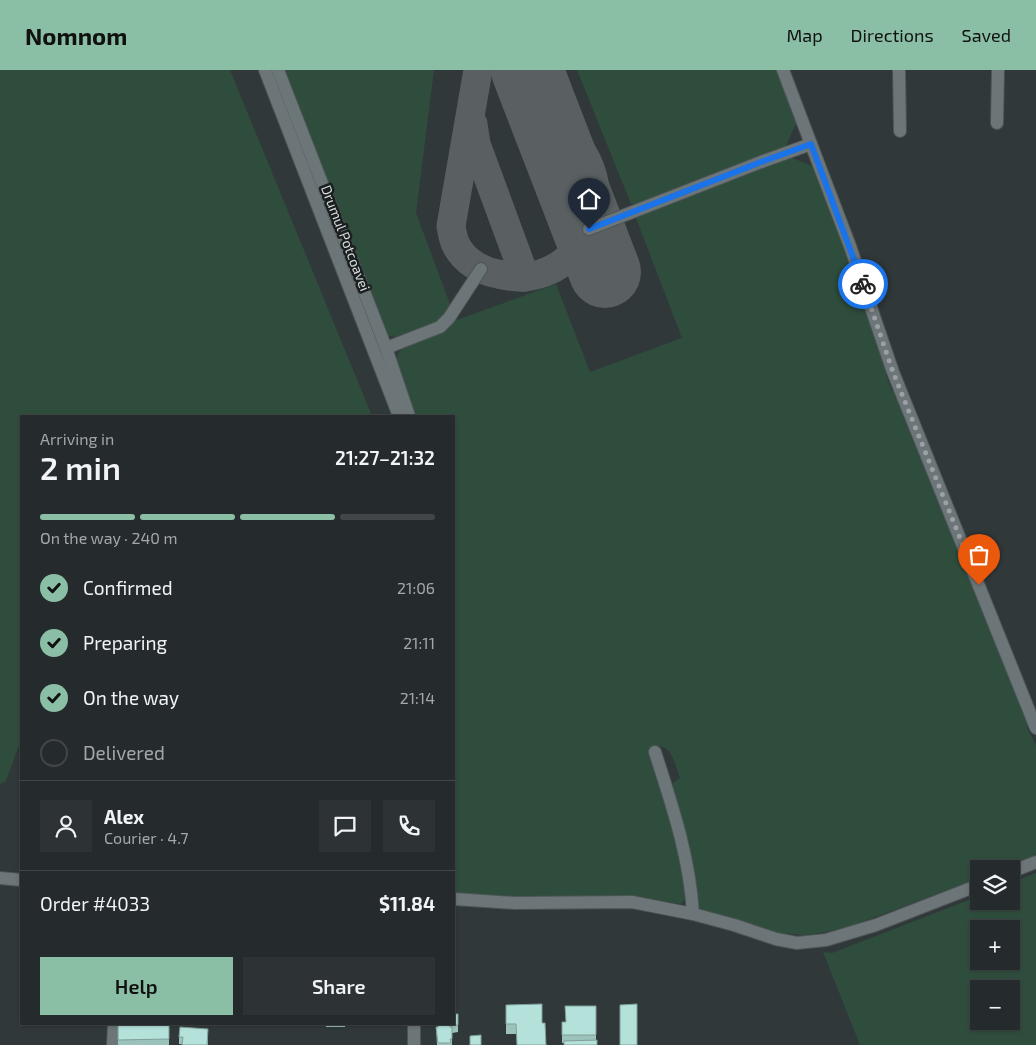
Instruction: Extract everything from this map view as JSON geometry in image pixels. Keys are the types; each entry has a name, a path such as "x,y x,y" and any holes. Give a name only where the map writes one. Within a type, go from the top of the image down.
{"street":[{"name":"Drumul Potcoavei","path":"265,70 399,415"},
{"path":"278,70 386,348 409,415"},
{"path":"783,70 850,246 893,372 1036,728"},
{"path":"899,70 900,131"},
{"path":"997,123 998,70"},
{"path":"589,229 811,144"},
{"path":"386,348 440,327 449,318 481,269"},
{"path":"655,752 681,835 691,890 693,914"},
{"path":"1020,868 1036,862"},
{"path":"0,878 20,880"},
{"path":"455,899 515,903 632,902 693,914 776,939 797,942 826,940 876,925 970,888"},
{"path":"114,1025 114,1045"},
{"path":"414,1025 414,1045"}],"green space":[{"path":"0,70 230,70 372,415 20,415 20,743 6,781 0,784"},
{"path":"281,70 434,70 416,213 451,307 442,321 398,337 389,336 381,325 364,281 364,272 349,235 342,228"},
{"path":"577,70 779,70 798,119 784,150 644,203 631,204"},
{"path":"786,155 816,168 888,369 886,375 892,391 898,392 1030,720 1027,728 1036,745 1036,855 1020,862 1020,860 970,860 970,881 854,925 805,935 768,932 702,911 696,904 669,786 680,778 669,751 660,746 654,746 651,750 667,797 687,896 681,904 637,898 455,896 455,415 411,415 396,365 398,353 408,344 445,328 457,320 556,284 590,372 682,338 636,218 644,209"},
{"path":"1036,873 1036,1045 860,1045 823,952 832,953 970,899 970,910 1020,910 1020,879"}],"building":[{"path":"542,1004 542,1023 545,1023 546,1045 517,1045 516,1024 506,1024 506,1005"},
{"path":"637,1004 637,1045 620,1045 620,1005"},
{"path":"565,1006 596,1006 596,1035 562,1035 562,1022 566,1022"},
{"path":"455,1014 458,1014 458,1025 455,1025"},
{"path":"118,1025 169,1025 169,1039 118,1040"},
{"path":"438,1025 450,1025 452,1027 451,1043 438,1043 436,1027"},
{"path":"180,1027 208,1029 207,1045 182,1045 183,1037 179,1037"},
{"path":"481,1035 481,1045 470,1045 470,1036"},
{"path":"597,1040 597,1045 564,1045 564,1041"}],"taxiway":[{"path":"478,70 451,226 459,251 468,260 492,273 525,277 545,272 562,263 576,250 587,234 593,217 595,198 593,178 586,159 579,148 565,134 548,122"},
{"path":"473,124 476,144 525,277"}],"runway":[{"path":"527,70 605,272"}],"way so far":[{"path":"863,284 893,372 979,585"}],"route":[{"path":"589,229 811,144 863,284"}]}
